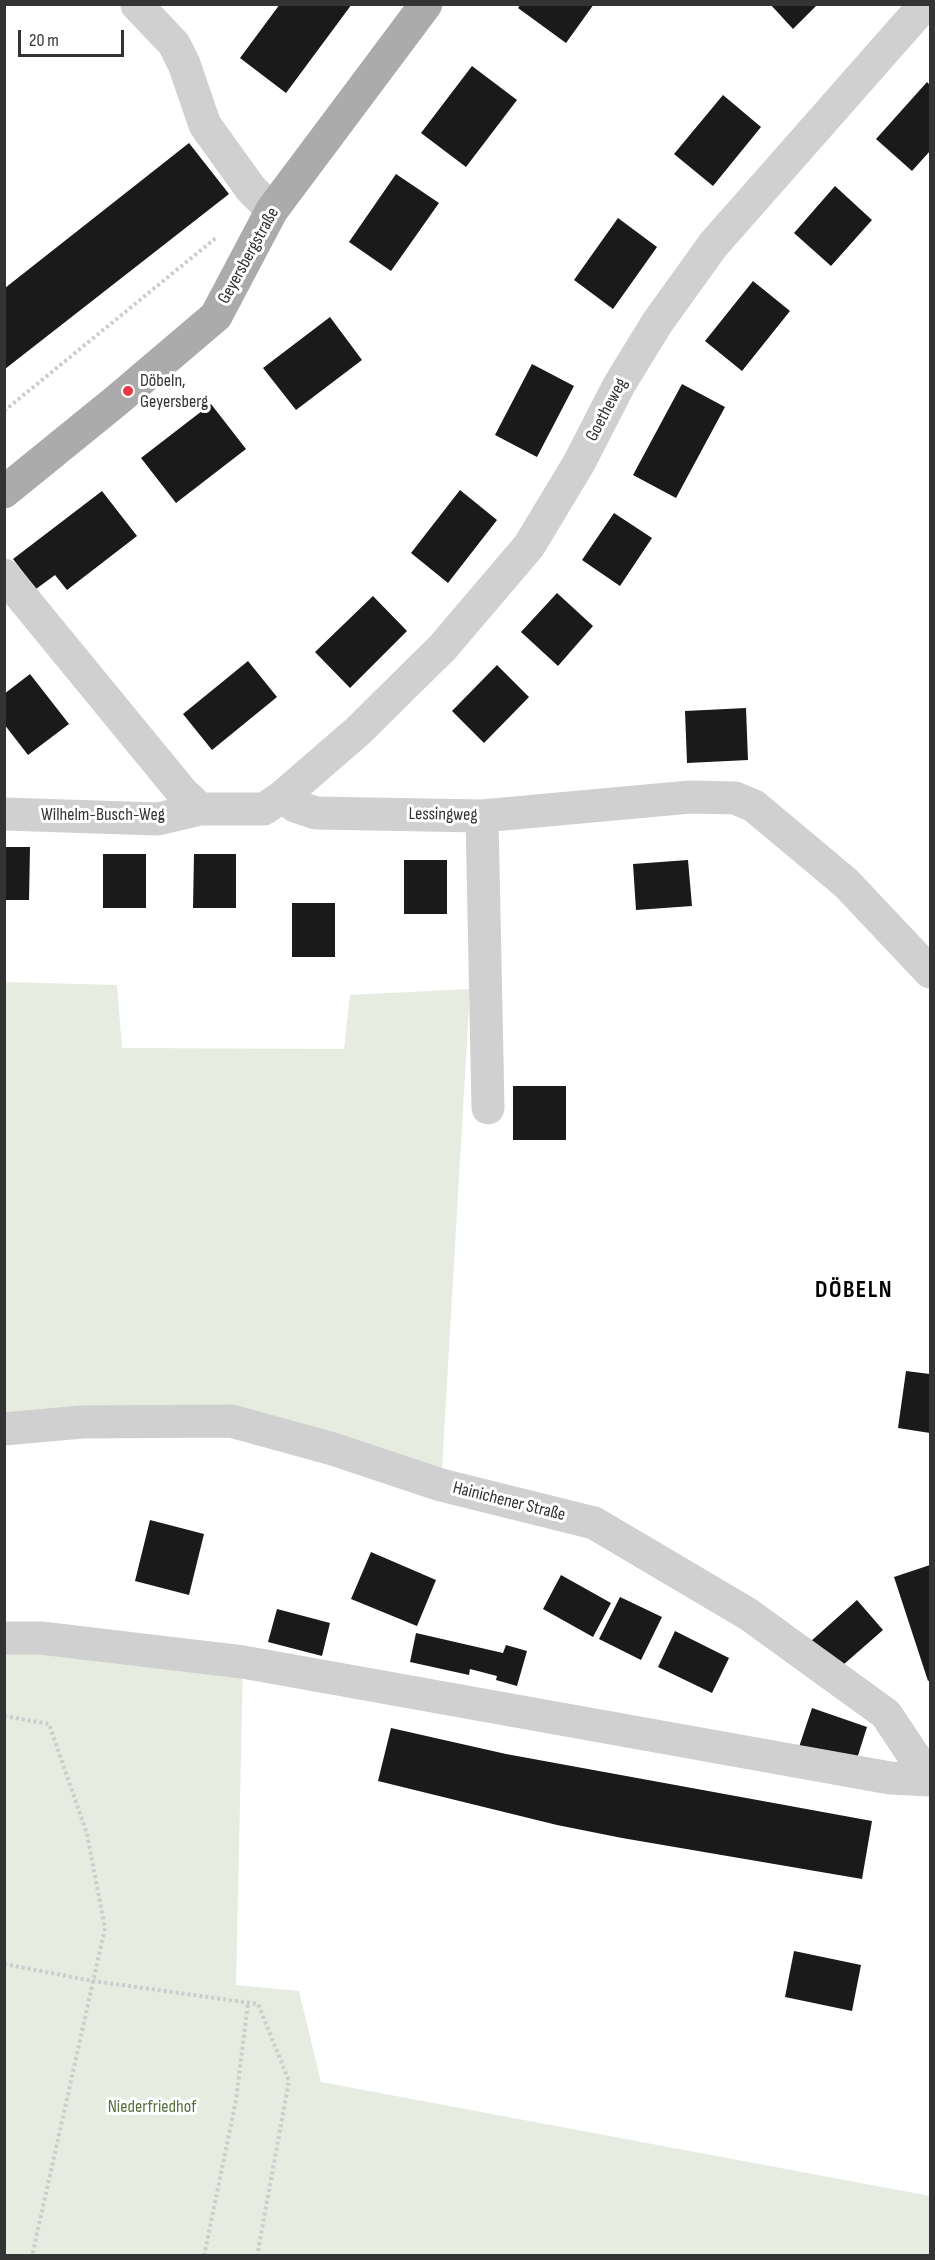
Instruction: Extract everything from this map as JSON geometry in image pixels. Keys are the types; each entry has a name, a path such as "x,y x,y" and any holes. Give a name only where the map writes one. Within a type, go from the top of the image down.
{"main road":[{"name":"Geyersbergstraße","path":"4,492 216,316 267,205 426,4"}],"street":[{"path":"137,5 174,44 184,64 206,125 251,189 267,205"},
{"name":"Goetheweg","path":"283,796 358,730 443,647 529,546 579,463 619,385 651,332 700,262 921,12"},
{"path":"4,575 182,792 200,808 264,809 283,796"},
{"name":"Lessingweg","path":"283,796 295,806 316,813 482,816 690,797 735,798 754,806 846,883 930,972"},
{"name":"Wilhelm-Busch-Weg","path":"4,814 158,819 200,808"},
{"path":"482,816 488,1108"},
{"name":"Hainichener Straße","path":"4,1429 82,1422 231,1421 333,1449 441,1485 594,1524 748,1614 886,1714 930,1780"},
{"name":"Hainichener Straße","path":"4,1638 41,1638 243,1662 891,1778 930,1780"}],"path":[{"path":"4,411 267,205"},
{"path":"4,1716 49,1724 87,1834 105,1928 32,2256"},
{"path":"4,1964 93,1981 258,2004 288,2081 257,2256"},
{"path":"204,2256 236,2100 248,2003"}],"green space":[{"path":"5,982 117,985 122,1048 344,1049 350,995 470,989 441,1485 231,1421 5,1429"},
{"name":"Niederfriedhof","path":"4,1638 243,1662 236,1985 299,1991 321,2082 930,2196 930,2255 5,2255"}],"building":[{"path":"280,4 352,4 286,93 240,58"},
{"path":"521,4 594,4 566,43 518,8"},
{"path":"770,4 818,4 793,29"},
{"path":"472,66 517,100 466,167 421,133"},
{"path":"927,82 930,85 930,151 912,171 876,139"},
{"path":"723,95 761,127 713,186 674,154"},
{"path":"189,143 229,194 5,369 5,288"},
{"path":"396,174 439,203 391,271 349,242"},
{"path":"835,186 872,220 831,266 794,233"},
{"path":"618,218 657,247 613,309 574,280"},
{"path":"753,281 790,311 742,371 705,341"},
{"path":"330,317 362,360 296,410 263,368"},
{"path":"532,364 574,386 537,457 495,435"},
{"path":"682,384 725,407 676,498 633,475"},
{"path":"211,404 246,449 176,503 141,458"},
{"path":"460,490 497,520 448,583 411,553"},
{"path":"102,491 137,536 67,590 55,575 36,589 13,559"},
{"path":"614,513 652,538 620,586 582,560"},
{"path":"557,593 593,626 558,666 521,632"},
{"path":"373,596 407,631 350,688 315,652"},
{"path":"248,661 277,697 212,750 183,714"},
{"path":"497,665 529,697 484,743 452,711"},
{"path":"30,674 69,724 28,755 4,724 4,694"},
{"path":"746,708 748,760 687,763 685,711"},
{"path":"4,847 30,847 29,900 4,900"},
{"path":"103,854 146,854 146,908 103,908"},
{"path":"194,854 236,854 236,908 193,908"},
{"path":"404,860 447,860 447,914 404,914"},
{"path":"688,860 692,906 636,910 633,864"},
{"path":"292,903 335,903 335,957 292,957"},
{"path":"513,1086 566,1086 566,1140 513,1140"},
{"path":"906,1371 930,1374 930,1433 898,1428"},
{"path":"150,1520 204,1534 189,1595 135,1581"},
{"path":"371,1552 436,1580 417,1626 351,1599"},
{"path":"930,1565 930,1680 928,1681 894,1577"},
{"path":"561,1575 611,1603 593,1637 543,1609"},
{"path":"620,1597 662,1617 641,1660 599,1639"},
{"path":"857,1600 883,1630 835,1672 810,1642"},
{"path":"277,1609 330,1623 322,1656 268,1642"},
{"path":"675,1631 729,1658 712,1693 658,1667"},
{"path":"416,1633 503,1653 506,1645 527,1651 517,1686 496,1680 497,1676 470,1669 469,1675 410,1662"},
{"path":"812,1708 867,1727 855,1765 799,1747"},
{"path":"391,1728 506,1754 872,1821 862,1879 557,1825 378,1781"},
{"path":"794,1951 861,1965 852,2011 785,1997"}],"place":[{"name":"Döbeln, Geyersberg","path":"128,391"}],"district":[{"name":"DÖBELN","path":"854,1291"}]}
